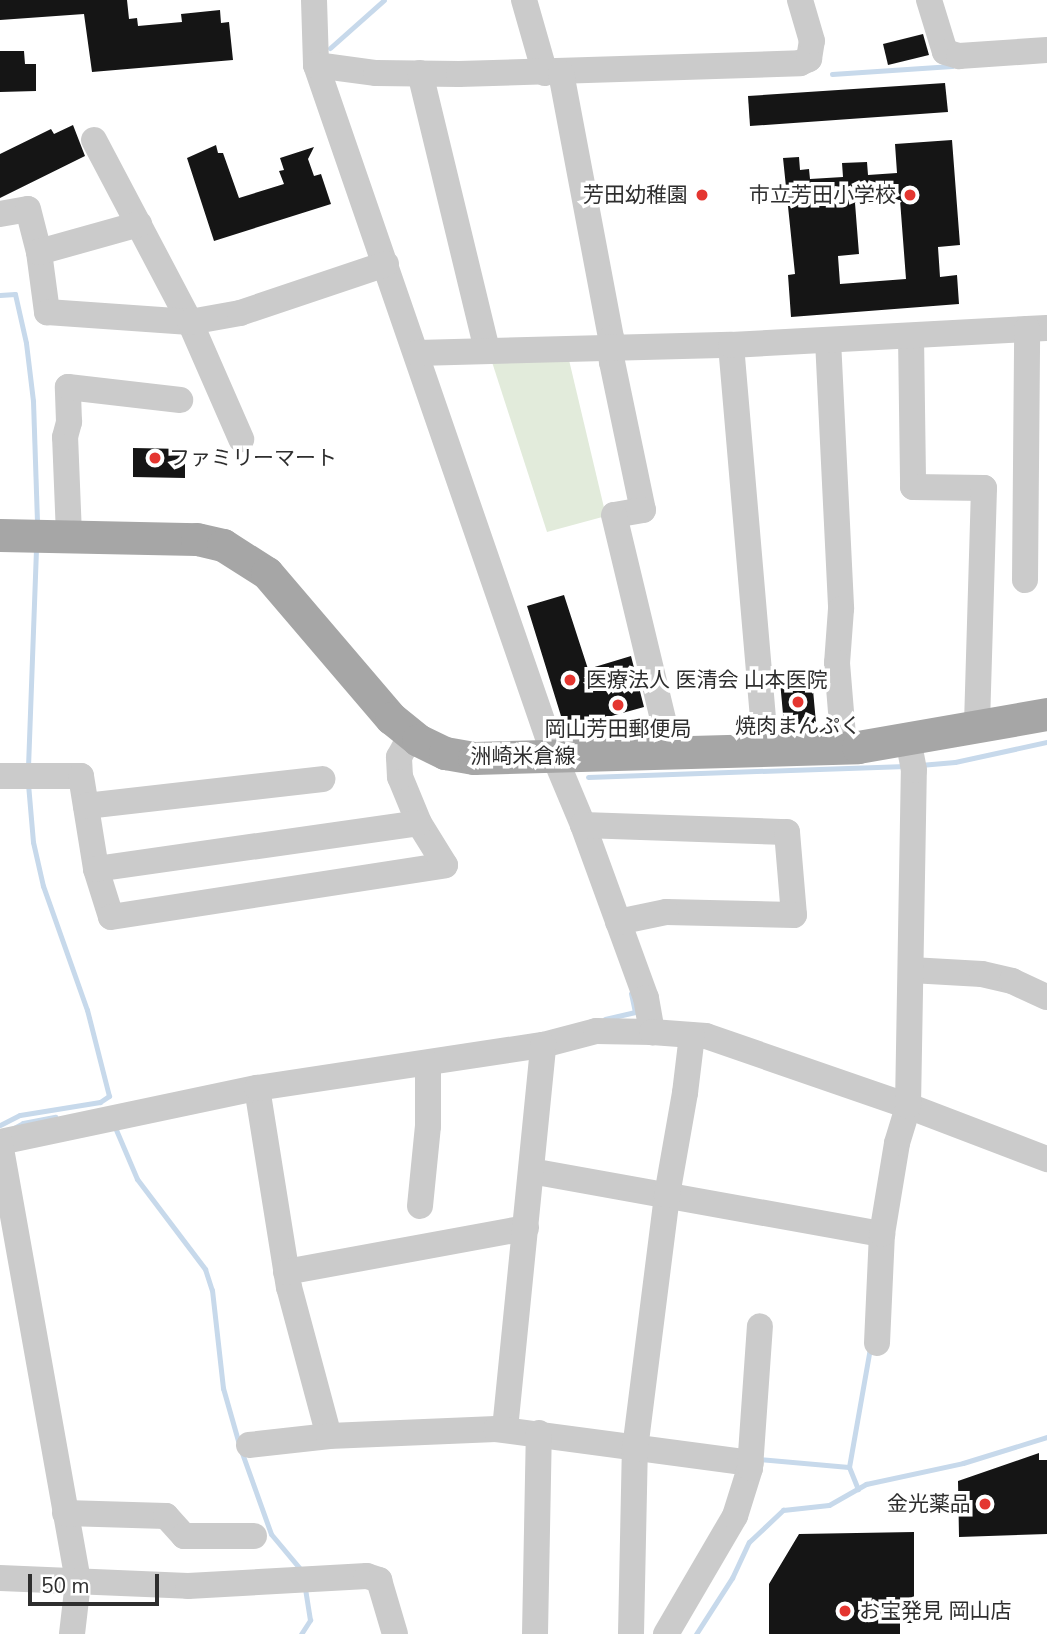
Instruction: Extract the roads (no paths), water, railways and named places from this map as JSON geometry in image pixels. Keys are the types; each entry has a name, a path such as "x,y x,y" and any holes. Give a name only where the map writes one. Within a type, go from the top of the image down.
{"main road":[{"name":"洲崎米倉線","path":"0,535 197,539 223,545 247,558 285,592 391,718 411,735 445,753 474,758 559,768 671,753 766,750 844,748 912,757 977,727 1047,714"}],"street":[{"path":"314,0 317,65 379,266 417,353 559,768 583,825 646,998 652,1032"},
{"path":"524,0 553,73 643,510 614,515 671,753"},
{"path":"317,65 420,74 553,73 800,64 809,59 812,41 800,0"},
{"path":"929,0 945,52 959,56 1047,50"},
{"path":"420,74 487,351"},
{"path":"94,140 190,322 242,439"},
{"path":"0,214 28,209 39,252 47,312 190,322 240,313 379,266"},
{"path":"39,252 139,224"},
{"path":"417,353 731,345 1037,329 1025,580"},
{"path":"911,336 913,487 984,488 977,727"},
{"path":"828,340 841,610 836,663 844,748"},
{"path":"731,345 766,750"},
{"path":"69,535 65,437 69,422 68,387 180,400"},
{"path":"19,776 80,776 96,869 111,917 444,865 419,823 400,777 399,757 411,735"},
{"path":"877,1343 882,1234 897,1143 908,1106 912,757"},
{"path":"86,806 323,779"},
{"path":"96,869 419,823"},
{"path":"583,825 787,832 794,915 666,912 618,922"},
{"path":"911,970 982,974 1012,981 1047,997"},
{"path":"72,1634 78,1582 0,1142 257,1088 543,1045 596,1031 706,1036 908,1106 1047,1160"},
{"path":"631,1634 636,1444 667,1195 685,1093 692,1034"},
{"path":"506,1425 543,1045"},
{"path":"420,1206 428,1126 428,1063"},
{"path":"257,1088 286,1272 328,1431"},
{"path":"531,1171 882,1234"},
{"path":"286,1272 526,1228"},
{"path":"666,1634 735,1516 752,1460 760,1326"},
{"path":"248,1445 328,1431 506,1425 539,1433 752,1460"},
{"path":"535,1634 539,1433"},
{"path":"65,1513 166,1516 184,1536 254,1536"},
{"path":"0,1578 187,1586 367,1576 379,1580 395,1634"}],"waterway":[{"path":"330,48 384,0"},
{"path":"832,74 952,66"},
{"path":"0,295 15,294 26,343 33,401 37,522"},
{"path":"28,767 36,550"},
{"path":"920,765 955,762 1047,742"},
{"path":"588,777 906,766"},
{"path":"0,1125 20,1115 100,1102 109,1096 87,1010 43,886 33,842 28,784"},
{"path":"605,1019 635,1012 631,993"},
{"path":"14,1128 23,1123 55,1117"},
{"path":"114,1125 137,1179 205,1269 212,1290 223,1388 239,1444"},
{"path":"849,1467 870,1348"},
{"path":"696,1634 732,1578 749,1542 783,1510 829,1505 866,1484 963,1463 1047,1437"},
{"path":"242,1453 271,1534 302,1571"},
{"path":"759,1459 849,1467 858,1489"},
{"path":"301,1634 310,1620 305,1587"}],"place":[{"name":"芳田幼稚園","path":"702,195"},
{"name":"市立芳田小学校","path":"910,195"},
{"name":"ファミリーマート","path":"155,458"},
{"name":"医療法人 医清会 山本医院","path":"570,680"},
{"name":"焼肉まんぷく","path":"798,702"},
{"name":"岡山芳田郵便局","path":"618,705"},
{"name":"金光薬品","path":"985,1504"},
{"name":"お宝発見 岡山店","path":"845,1611"}]}
